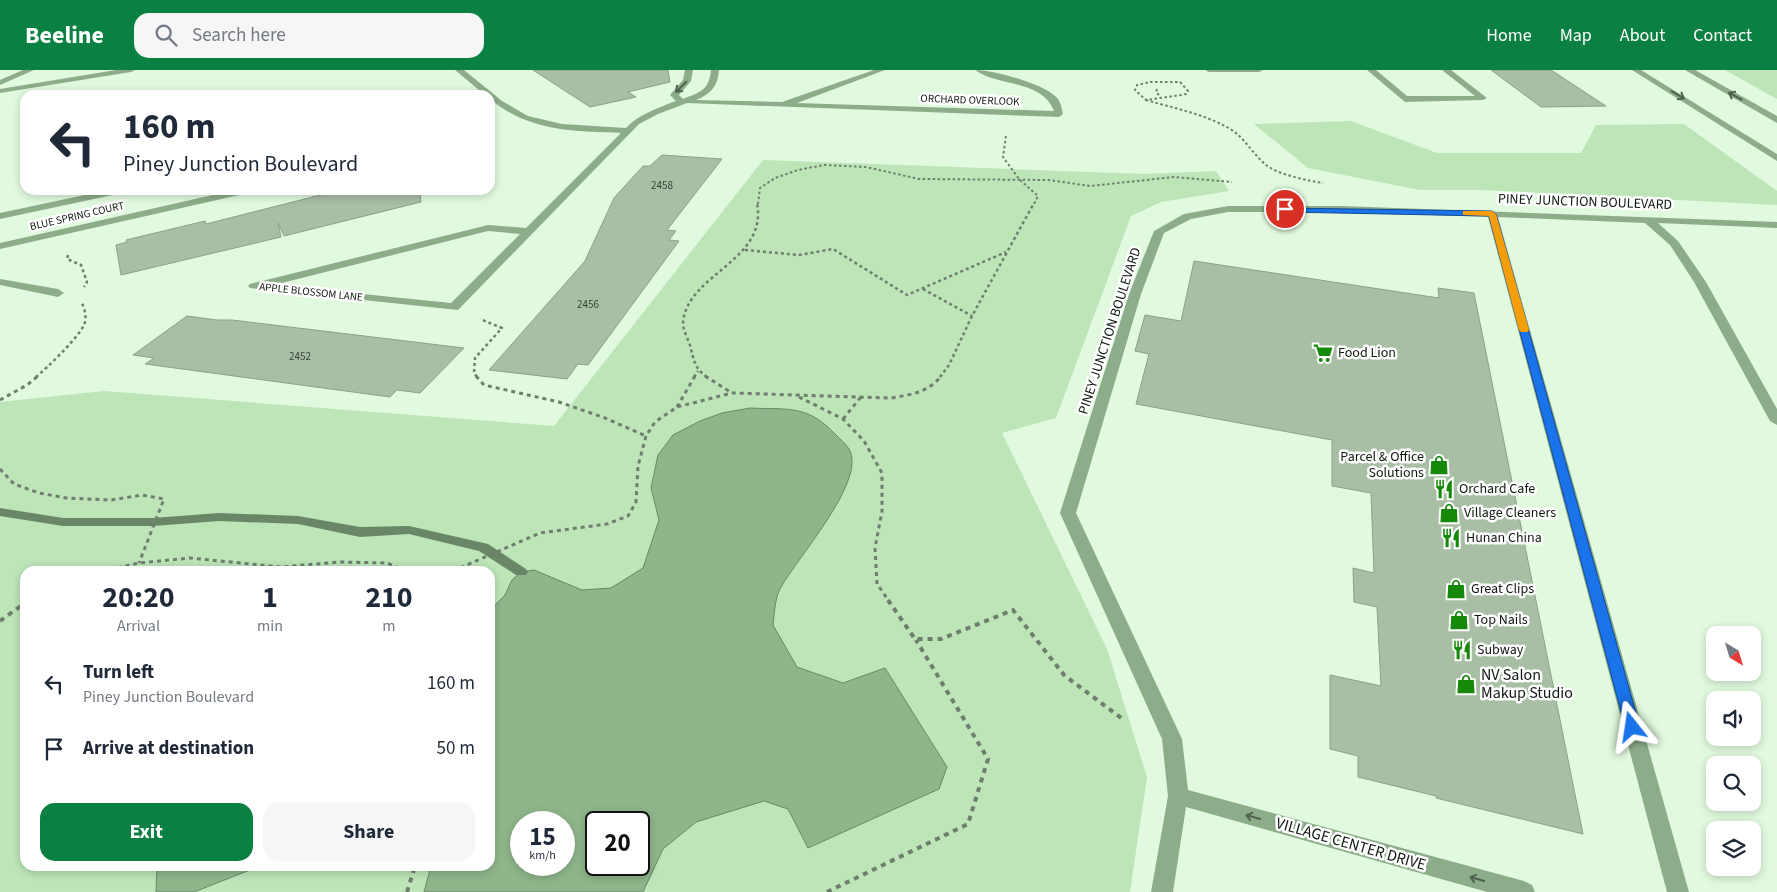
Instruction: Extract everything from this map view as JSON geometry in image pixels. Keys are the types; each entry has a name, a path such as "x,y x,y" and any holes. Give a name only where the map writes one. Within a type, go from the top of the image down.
{"street":[{"path":"0,82 30,70"},
{"path":"0,91 131,70"},
{"path":"459,70 481,90"},
{"path":"681,102 674,94 688,81 689,70"},
{"path":"454,307 636,122 704,94 714,82 715,70"},
{"name":"ORCHARD OVERLOOK","path":"783,105 881,70"},
{"name":"ORCHARD OVERLOOK","path":"681,102 1059,114 1054,100 1032,86 979,70"},
{"path":"1209,70 1259,70"},
{"path":"1371,70 1405,99 1482,98 1446,70"},
{"path":"1636,70 1777,158"},
{"path":"1689,70 1777,120"},
{"path":"495,103 524,118 566,127 628,131"},
{"name":"BLUE SPRING COURT","path":"0,216 99,195"},
{"name":"BLUE SPRING COURT","path":"0,246 226,195"},
{"name":"PINEY JUNCTION BOULEVARD","path":"1162,892 1178,796 1172,739 1068,513 1135,294 1159,231 1188,216 1228,209 1342,209 1777,225"},
{"path":"1492,214 1678,892"},
{"path":"1647,219 1674,244 1700,282 1777,421"},
{"name":"APPLE BLOSSOM LANE","path":"454,307 254,286 488,228 529,232"},
{"path":"0,282 58,293"},
{"name":"VILLAGE CENTER DRIVE","path":"1178,796 1524,892"}],"path":[{"path":"1146,100 1160,95 1176,97 1188,91 1180,82 1150,82 1137,85 1135,90 1146,100 1211,120 1230,129 1245,141 1266,166 1303,180 1323,183"},
{"path":"1157,89 1156,92 1160,95"},
{"path":"465,566 540,532 606,524 628,516 636,502 638,466 646,436 655,422 677,407 732,393 891,398 914,394 935,384 949,365 972,316 1038,196 1019,179 1003,157 1008,112"},
{"path":"71,248 67,259 81,265 87,282 83,288"},
{"path":"745,250 800,255 833,249 907,295 1006,252"},
{"path":"922,288 972,316"},
{"path":"0,400 33,380 50,365 65,344 84,325 86,311 78,294"},
{"path":"454,307 502,328 475,358 474,373 484,385 559,402 646,436"},
{"path":"677,407 698,371"},
{"path":"796,395 843,418 864,441 882,473 882,511 874,548 877,584 915,640 988,759 968,824 827,892"},
{"path":"843,418 861,397"},
{"path":"0,469 14,484 39,493 66,498 111,500 142,495 164,499 139,562"},
{"path":"123,566 139,562 190,558 271,566"},
{"path":"293,566 340,562 387,563 394,566"},
{"path":"0,621 20,607"},
{"path":"915,640 941,639 1013,610 1064,675 1124,720"},
{"path":"407,892 413,871"}],"shaded area":[{"path":"1725,70 1777,70 1777,99"},
{"path":"1351,121 1437,153 1581,153 1596,125 1684,124 1777,191 1777,205 1480,190 1420,190 1308,168 1254,124"},
{"path":"763,160 1144,174 1216,171 1229,191 1161,202 1131,216 1056,418 1002,433 1107,649 1147,777 1130,892 0,892 0,402 104,391 554,426"},
{"path":"750,408 787,409 806,413 816,418 826,425 849,449 852,463 848,481 826,521 779,591 773,625 797,667 843,683 885,668 947,767 939,789 808,848 788,809 764,801 696,822 663,849 643,892 424,892 430,871 495,871 495,605 505,595 512,580 521,572 534,570 582,590 611,588 643,568 659,520 651,488 658,455 673,435 700,421 722,413"},
{"path":"157,871 247,871 194,892 156,892"}],"building":[{"path":"533,70 668,70 670,82 628,92 636,97 590,107"},
{"path":"1491,70 1551,70 1606,106 1541,107"},
{"path":"662,155 722,159 667,230 676,231 669,240 679,241 588,365 578,364 567,379 489,370 585,261 614,198 643,166 650,166"},
{"path":"320,195 420,195 421,202 284,236 278,223 281,237 121,275 116,245 127,242 126,240 205,221 206,224"},
{"path":"1194,261 1439,298 1438,288 1474,293 1583,834 1358,777 1358,756 1330,749 1330,675 1381,686 1377,607 1354,602 1353,568 1374,573 1371,493 1332,486 1332,440 1136,404 1149,354 1135,351 1145,315 1181,321"},
{"path":"187,316 464,348 420,393 397,390 390,397 145,364 154,358 133,355"}],"waterway":[{"path":"0,512 63,522 153,522 219,517 298,520 360,532 409,530 483,547 521,572"}],"slow traffic":[{"path":"1465,213 1492,214 1524,330"}],"place":[{"name":"Food Lion","path":"1323,353"},
{"name":"Parcel & Office Solutions","path":"1439,465"},
{"name":"Orchard Cafe","path":"1444,489"},
{"name":"Village Cleaners","path":"1449,513"},
{"name":"Hunan China","path":"1451,538"},
{"name":"Great Clips","path":"1456,589"},
{"name":"Top Nails","path":"1459,620"},
{"name":"Subway","path":"1462,650"},
{"name":"NV Salon Makup Studio","path":"1466,684"}],"route":[{"path":"1285,209 1492,214 1632,727"}]}
